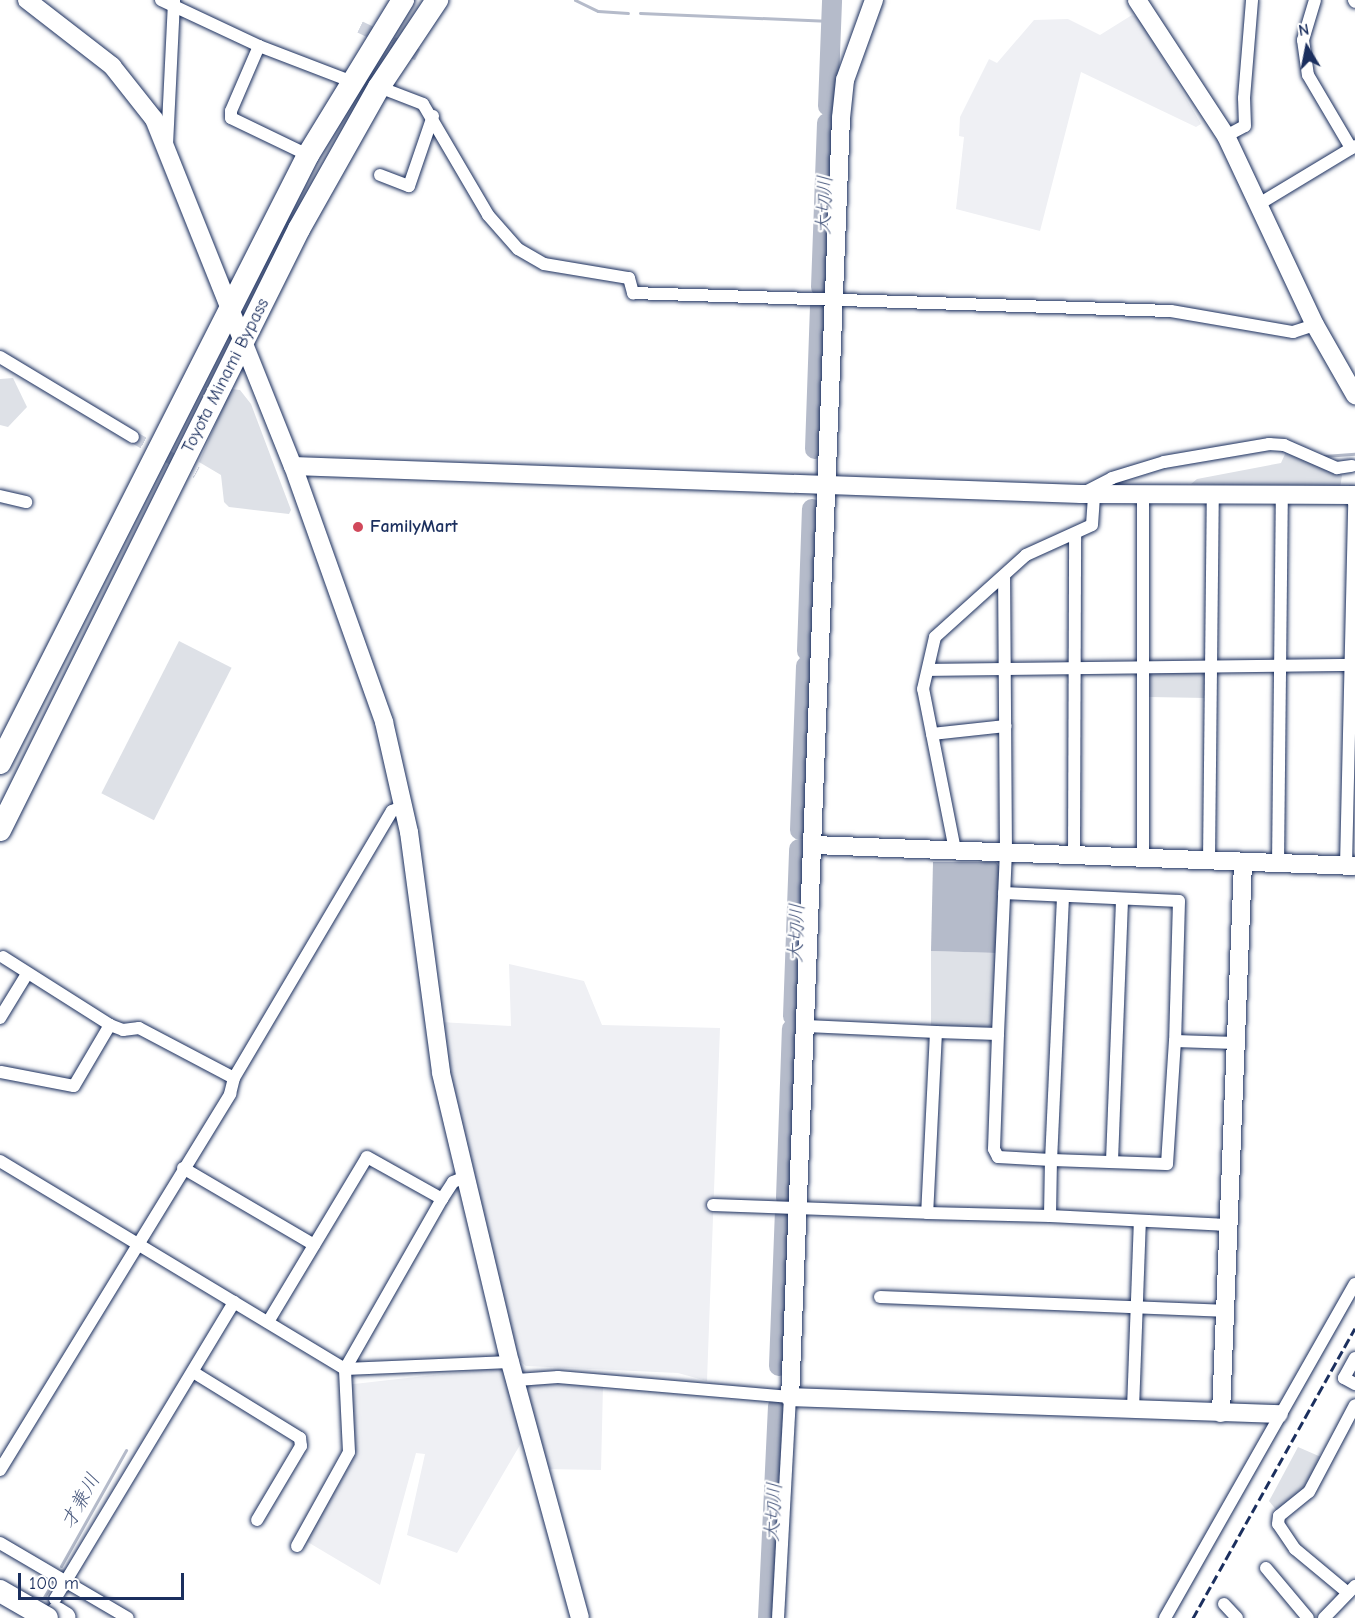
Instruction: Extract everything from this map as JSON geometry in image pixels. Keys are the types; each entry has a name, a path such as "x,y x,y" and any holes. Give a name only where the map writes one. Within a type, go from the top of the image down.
{"highway":[{"name":"Toyota Minami Bypass","path":"0,763 130,507 230,298 350,81 403,0"},
{"name":"Toyota Minami Bypass","path":"0,830 56,712 245,348 347,141 379,87 437,0"},
{"path":"230,298 255,285 301,194 347,141"},
{"path":"130,507 175,449 221,358 232,348 245,348"},
{"path":"0,783 36,711 50,663"},
{"path":"0,804 56,712"},
{"path":"0,1591 56,1612"}],"street":[{"path":"27,0 125,80 148,110 167,149 230,298 245,348 293,465 384,722 404,806 441,1073 510,1362 517,1380 580,1618"},
{"path":"161,0 173,3 259,46 350,81"},
{"path":"778,1618 800,1210 833,300 845,80 874,0"},
{"path":"1137,0 1226,136 1315,325 1355,395"},
{"path":"1226,136 1245,126 1244,98 1252,0"},
{"path":"1259,204 1353,147 1308,75 1303,40 1315,0"},
{"path":"167,149 173,3"},
{"path":"259,46 231,111 231,118 308,155"},
{"path":"379,87 423,104 434,116 488,215 518,249 532,260 629,278 633,293 1171,312 1293,332 1315,325"},
{"path":"380,175 409,186 434,116"},
{"path":"0,357 133,437"},
{"path":"1087,493 1112,478 1164,462 1269,444 1284,445 1337,468 1352,466"},
{"path":"293,465 1087,493 1353,496 1351,866 814,845"},
{"path":"1143,492 1143,857"},
{"path":"955,850 923,689 935,637 1026,555 1092,525 1087,493"},
{"path":"1209,860 1213,493"},
{"path":"1278,864 1282,494"},
{"path":"0,496 26,502"},
{"path":"1074,855 1075,534"},
{"path":"1004,576 1006,853 1004,894 993,1149 998,1157 1167,1164 1170,1159 1179,901 1004,894"},
{"path":"928,670 1352,665"},
{"path":"932,734 1006,726"},
{"path":"0,1470 230,1094 234,1078 392,811 404,806"},
{"path":"1221,1413 1223,1311 1244,862"},
{"path":"1050,1216 1063,897"},
{"path":"1112,1161 1122,900"},
{"path":"3,957 110,1025 123,1030 139,1028 234,1078"},
{"path":"0,1018 27,974"},
{"path":"0,1070 74,1086 110,1025"},
{"path":"807,1026 998,1034"},
{"path":"927,1212 936,1032"},
{"path":"1175,1041 1236,1043"},
{"path":"268,1322 368,1156 442,1199"},
{"path":"0,1161 345,1369 510,1362"},
{"path":"183,1168 314,1245"},
{"path":"297,1546 349,1452 345,1369 442,1199 453,1182 465,1177"},
{"path":"712,1205 800,1210 1050,1216 1228,1226"},
{"path":"1133,1409 1140,1222"},
{"path":"1165,1618 1355,1284"},
{"path":"880,1297 1223,1311"},
{"path":"56,1612 63,1582 234,1302"},
{"path":"1355,1358 1344,1378 1355,1384"},
{"path":"193,1372 300,1438 301,1446 257,1520"},
{"path":"517,1380 558,1377 790,1397 1280,1414"},
{"path":"1324,1618 1351,1590 1295,1549 1278,1524 1279,1516 1309,1492 1355,1405"},
{"path":"0,1543 128,1618"},
{"path":"1266,1568 1308,1618"},
{"path":"1224,1604 1237,1618"}],"shaded area":[{"path":"1132,15 1139,18 1201,124 1196,127 1081,72 1040,231 956,209 964,137 959,136 960,117 989,59 997,63 1034,20 1068,19 1100,35"},
{"path":"13,378 27,407 8,427 0,425 0,379"},
{"path":"231,389 240,390 251,404 291,510 289,514 229,507 224,502 221,475 199,462"},
{"path":"1282,447 1342,475 1340,489 1191,484 1197,479 1281,463 1285,454"},
{"path":"179,641 232,668 154,820 101,793"},
{"path":"1152,671 1204,671 1206,698 1149,697 1148,674"},
{"path":"931,951 996,953 992,1023 989,1027 931,1026"},
{"path":"509,964 584,981 602,1025 720,1028 707,1381 678,1373 526,1366 518,1359 446,1072 440,1022 511,1026"},
{"path":"505,1367 524,1438 457,1553 407,1535 425,1454 416,1453 380,1585 306,1541 354,1458 345,1385"},
{"path":"563,1381 603,1385 601,1470 544,1469 525,1384"},
{"path":"1298,1447 1321,1457 1304,1488 1277,1511 1269,1501"}],"water":[{"path":"933,862 996,862 1001,869 996,953 931,951"}],"waterway":[{"path":"575,0 598,11 628,13"},
{"name":"大切川","path":"828,106 832,0"},
{"path":"640,13 831,21"},
{"name":"大切川","path":"821,287 827,123"},
{"name":"大切川","path":"815,449 820,305"},
{"path":"1324,456 1355,454"},
{"name":"大切川","path":"807,651 812,509"},
{"name":"大切川","path":"800,830 806,666"},
{"name":"大切川","path":"793,1016 799,849"},
{"name":"大切川","path":"786,1198 792,1029"},
{"name":"大切川","path":"779,1366 785,1211"},
{"name":"大切川","path":"768,1618 778,1406"},
{"name":"才兼川","path":"61,1566 126,1450"},
{"name":"才兼川","path":"44,1597 50,1587"}],"tunnel":[{"path":"360,27 418,55"},
{"path":"133,437 197,473"}],"railway":[{"path":"1193,1618 1355,1328"}],"place":[{"name":"FamilyMart","path":"358,527"}]}
